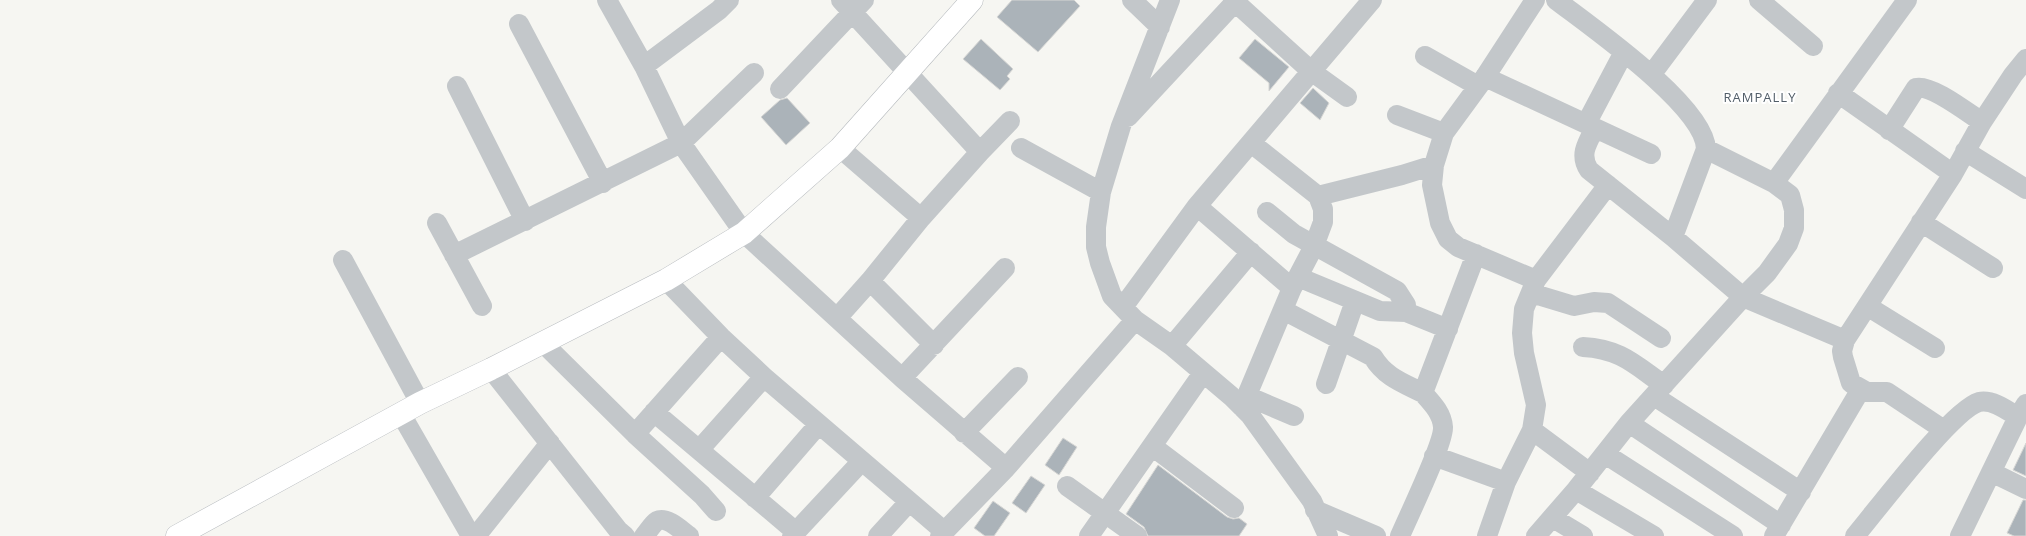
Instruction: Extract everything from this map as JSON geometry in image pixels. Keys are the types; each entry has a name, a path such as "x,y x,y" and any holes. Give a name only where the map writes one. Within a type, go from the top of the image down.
{"main road":[{"path":"177,536 420,403 491,369 666,280 744,233 840,148 972,0"}],"street":[{"path":"607,0 644,66 681,143 744,233 902,378 1006,468"},
{"path":"644,66 719,10 729,0"},
{"path":"1132,0 1160,27"},
{"path":"1170,0 1120,126 1100,192 1096,227 1096,247 1112,296 1129,314 1172,346 1203,373 1245,402 1294,416"},
{"path":"666,280 721,337 764,377 909,502 942,534 1006,468 1129,314 1197,206 1372,0"},
{"path":"1535,0 1444,133 1434,165 1432,185 1440,223 1448,239 1458,247 1476,254 1574,306 1594,302 1608,303 1661,338"},
{"path":"1556,0 1624,52 1651,75 1677,101 1695,123 1706,141 1706,149 1673,237"},
{"path":"1651,75 1707,0"},
{"path":"1759,0 1813,46"},
{"path":"1774,183 1907,0"},
{"path":"1120,126 1235,1 1311,71 1346,97"},
{"path":"780,89 853,4 908,72 980,152"},
{"path":"519,24 603,183"},
{"path":"1624,52 1591,126 1584,162 1590,170 1673,237 1742,297 1845,340"},
{"path":"1424,56 1591,126 1651,154"},
{"path":"1944,430 1886,392 1867,392 1851,383 1842,351 1845,340 1953,174 1982,122 2013,74 2026,59"},
{"path":"454,256 681,143 754,73"},
{"path":"457,86 525,221"},
{"path":"1889,130 1916,88 1922,86 1931,90 1982,122"},
{"path":"1838,93 1953,174"},
{"path":"1397,115 1444,133"},
{"path":"837,318 870,281 921,218 1010,120"},
{"path":"1245,402 1295,282 1314,246 1323,222 1323,209 1318,196 1251,143"},
{"path":"840,148 921,218"},
{"path":"1021,148 1100,192"},
{"path":"1536,536 1553,518 1629,423 1742,297 1776,263 1788,244 1794,228 1794,210 1790,195 1774,183 1706,149"},
{"path":"1965,151 2026,189"},
{"path":"1318,196 1434,165"},
{"path":"1487,536 1506,482 1532,430 1536,405 1524,353 1522,333 1524,309 1534,286 1608,185"},
{"path":"1197,206 1251,252 1295,282 1380,311 1406,312 1448,329"},
{"path":"1267,212 1294,234 1314,246 1357,267 1397,291 1406,305 1406,312"},
{"path":"1921,222 1993,268"},
{"path":"437,223 482,306"},
{"path":"1172,346 1251,252"},
{"path":"1423,393 1476,254"},
{"path":"343,260 420,403"},
{"path":"902,378 1005,268"},
{"path":"870,281 934,345"},
{"path":"1326,384 1354,301"},
{"path":"1867,306 1935,348"},
{"path":"1283,310 1342,339 1373,357 1380,368 1389,375 1423,393 1437,409 1443,428 1434,456 1400,536"},
{"path":"635,434 721,337"},
{"path":"542,342 635,434 702,495 716,511"},
{"path":"1583,347 1599,348 1623,357 1659,390 1801,492"},
{"path":"491,369 550,443 613,532"},
{"path":"1089,536 1203,373"},
{"path":"699,450 764,377"},
{"path":"964,432 1018,377"},
{"path":"1629,423 1778,531 1862,389"},
{"path":"1245,402 1312,501 1328,536"},
{"path":"1855,536 1944,430 1965,409 1980,402 2022,410 1960,536"},
{"path":"654,412 755,498 794,534 861,462"},
{"path":"401,414 471,536"},
{"path":"755,498 819,424"},
{"path":"1532,430 1590,473"},
{"path":"476,536 550,443"},
{"path":"1152,446 1234,508"},
{"path":"1605,454 1732,536"},
{"path":"1434,456 1506,482"},
{"path":"1991,472 2026,489"},
{"path":"1067,486 1138,536"},
{"path":"1576,490 1654,536"},
{"path":"878,536 909,502"},
{"path":"1315,510 1376,536"},
{"path":"1553,518 1583,536"},
{"path":"644,536 656,522 662,520 677,527 689,536"}],"building":[{"path":"1012,0 1074,0 1080,6 1038,52 997,17"},
{"path":"981,39 1013,69 1007,76 1010,79 1000,90 963,59"},
{"path":"1255,39 1289,67 1269,91 1269,83 1239,58"},
{"path":"1313,88 1329,103 1320,120 1300,103"},
{"path":"787,98 810,123 786,145 761,117 780,100"},
{"path":"1063,438 1077,447 1059,475 1045,465"},
{"path":"2026,443 2026,476 2013,470"},
{"path":"1158,465 1227,517 1233,519 1239,518 1247,524 1239,536 1148,536 1144,527 1126,514"},
{"path":"1031,476 1045,485 1026,513 1012,503"},
{"path":"2023,500 2026,500 2026,536 2014,536 2007,533"},
{"path":"993,501 1010,513 994,536 985,536 974,528"}],"district":[{"name":"RAMPALLY","path":"1760,97"}]}
